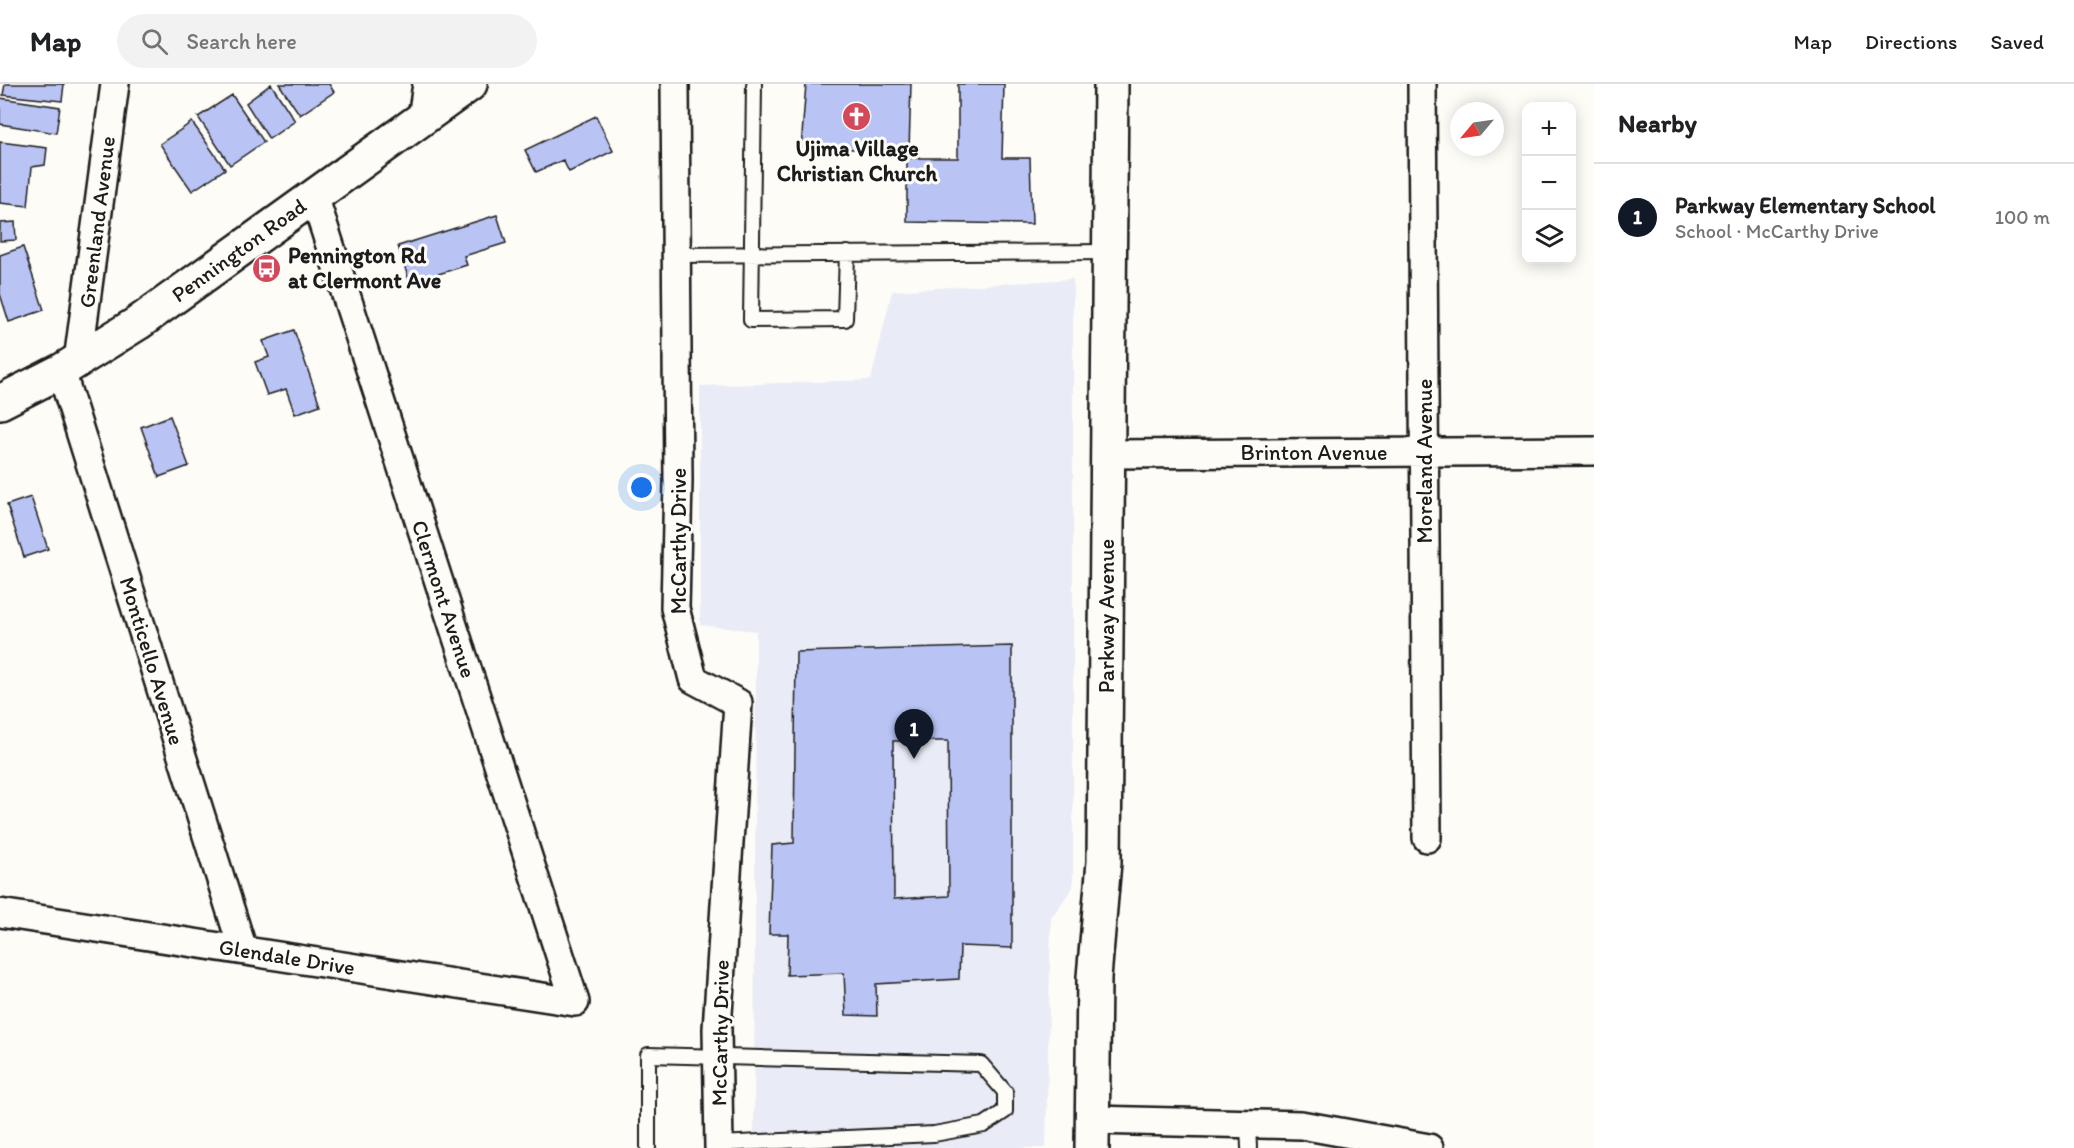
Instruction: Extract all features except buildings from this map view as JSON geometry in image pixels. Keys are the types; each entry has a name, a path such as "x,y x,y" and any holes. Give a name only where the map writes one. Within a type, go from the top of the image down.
{"main road":[{"name":"Pennington Road","path":"0,402 69,366 138,323 470,84"},
{"name":"Parkway Avenue","path":"1092,1134 1094,977 1104,862 1111,84"}],"street":[{"name":"Greenland Avenue","path":"69,366 115,84"},
{"path":"422,119 427,84"},
{"name":"McCarthy Drive","path":"675,84 678,481 675,609 693,679 738,703 718,1056 718,1146"},
{"name":"Moreland Avenue","path":"1422,84 1427,838"},
{"name":"Clermont Avenue","path":"314,196 575,1002"},
{"name":"Monticello Avenue","path":"69,366 243,951"},
{"name":"Brinton Avenue","path":"1107,454 1594,451"},
{"name":"Glendale Drive","path":"0,913 575,1002"},
{"path":"1092,1134 1248,1136 1301,1125 1429,1148"}],"lane":[{"path":"753,84 751,320 845,319 847,253"},
{"path":"676,255 1109,252"},
{"path":"648,1148 648,1055 981,1064 1005,1092 1005,1111 984,1125 934,1134 718,1146"}],"shaded area":[{"path":"1073,279 1073,887 1051,918 1046,1148 754,1148 756,631 700,625 700,386 871,380 892,291"}],"place":[{"name":"Ujima Village Christian Church","path":"857,116"},
{"name":"Pennington Rd at Clermont Ave","path":"267,268"},
{"name":"Parkway Elementary School","path":"914,759"}]}
